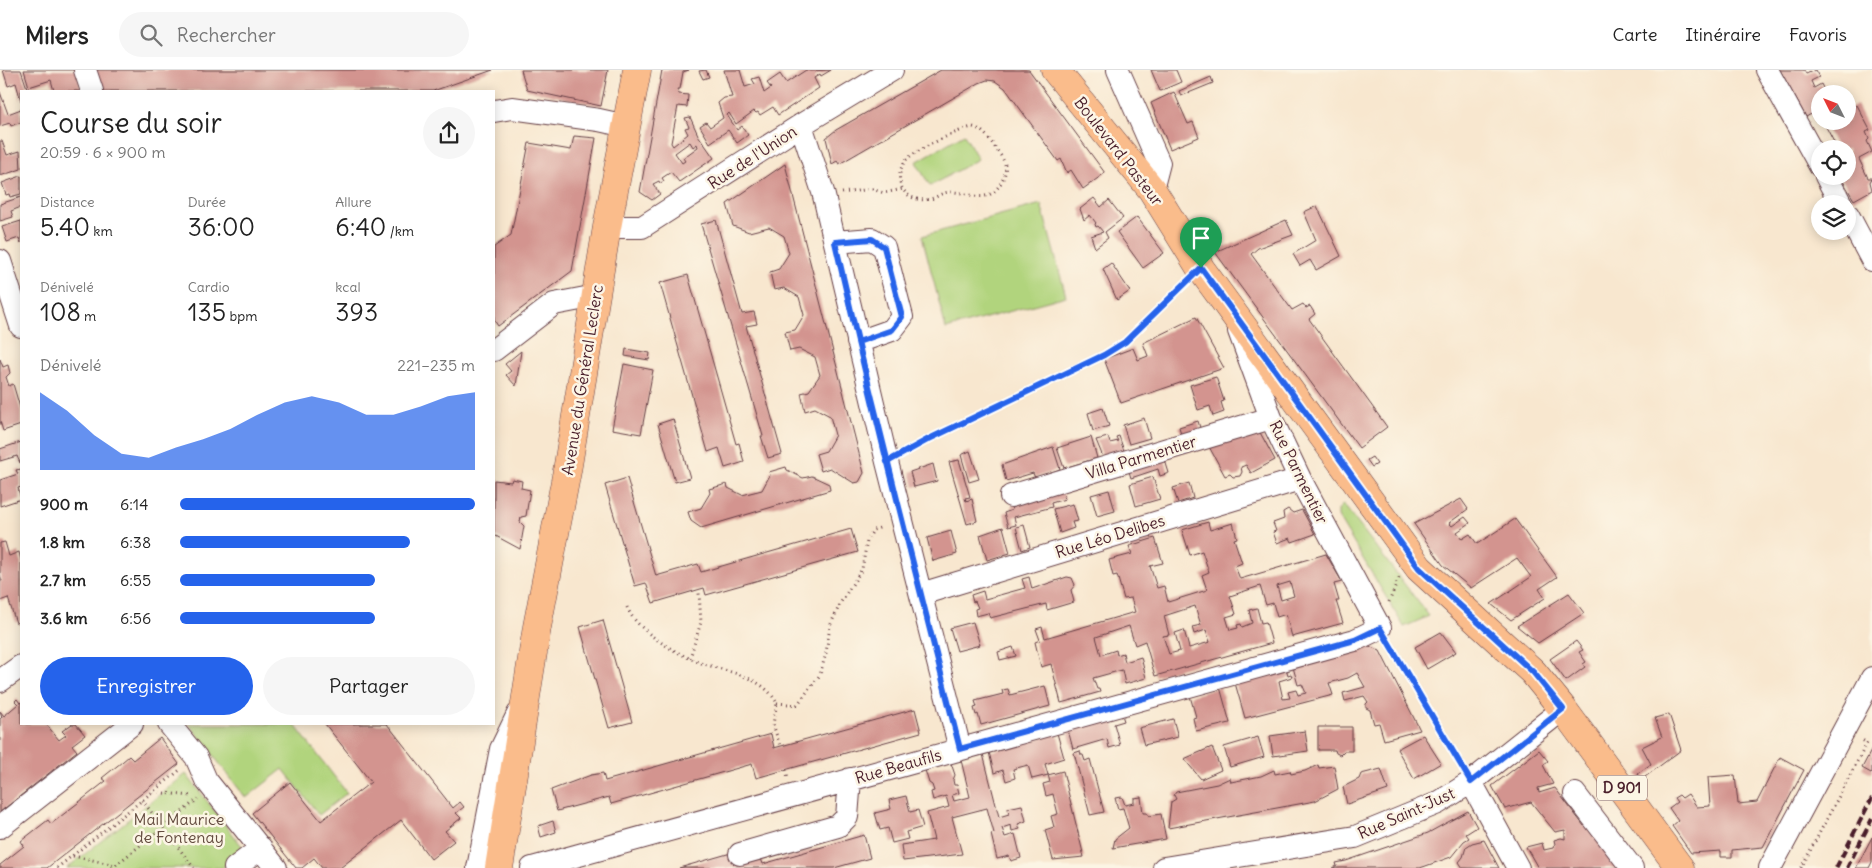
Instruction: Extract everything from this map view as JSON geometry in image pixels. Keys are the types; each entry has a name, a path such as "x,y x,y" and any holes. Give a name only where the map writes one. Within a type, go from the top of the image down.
{"main road":[{"name":"Avenue du Général Leclerc","path":"499,868 538,627 569,461 607,227 638,70"},
{"name":"Boulevard Pasteur","path":"1055,70 1152,190 1201,268 1419,568 1533,672 1563,709 1680,868"}],"street":[{"path":"85,70 92,90"},
{"name":"Rue de l'Union","path":"607,227 642,227 801,125 892,70"},
{"path":"1118,70 1159,162 1152,190"},
{"path":"1767,70 1811,150"},
{"path":"495,111 512,108 599,120 626,126"},
{"path":"801,125 823,192 887,462 960,749"},
{"path":"1856,230 1872,260"},
{"path":"835,242 872,239 884,247 902,317 892,330 858,342"},
{"path":"0,261 20,323"},
{"path":"496,345 554,304 596,296"},
{"name":"Rue Parmentier","path":"1231,310 1271,418 1300,479 1376,621"},
{"name":"Villa Parmentier","path":"1011,496 1271,418"},
{"name":"Rue Léo Delibes","path":"920,594 1300,479"},
{"name":"Rue Beaufils","path":"532,868 1355,640 1376,621"},
{"path":"0,681 20,667"},
{"path":"1770,868 1872,678"},
{"name":"Avenue du Général Leclerc","path":"478,868 501,749 529,691"},
{"name":"Rue Saint-Just","path":"1164,868 1354,837 1438,802 1471,782 1563,709"},
{"path":"0,827 131,725"},
{"path":"170,725 196,757 206,780 276,868"},
{"path":"740,854 838,826 847,817 850,780"},
{"path":"1471,782 1518,868"},
{"path":"1575,794 1632,868"},
{"path":"236,868 261,848"}],"path":[{"path":"973,127 981,129 1005,162 1006,172 997,189 990,194 976,197 944,193 932,199 920,200 907,195 903,189 900,185 900,175 906,161 917,152 964,128 973,127"},
{"path":"823,192 850,193 872,189 884,193 903,189"},
{"path":"887,462 929,439 1104,355 1125,342 1201,268"},
{"path":"777,703 797,705 820,675 830,626 841,602 862,569 867,541 873,530 902,522"},
{"path":"1414,561 1403,569 1388,603 1376,621 1471,782"},
{"path":"690,658 700,622 699,593"},
{"path":"627,607 636,622 651,636 665,645 690,658 754,681 765,687 773,695 777,703 773,724 780,746"},
{"path":"1801,868 1867,743 1862,740"},
{"path":"57,868 196,757"},
{"path":"72,856 114,867 201,797 153,792"},
{"path":"142,800 194,868"}],"green space":[{"path":"964,134 978,159 930,186 916,162"},
{"path":"1041,204 1066,296 946,329 922,236"},
{"path":"1343,504 1429,616 1404,627 1338,517 1338,510"},
{"path":"190,725 295,725 347,793 319,815 283,769 246,798"},
{"name":"Mail Maurice de Fontenay","path":"186,774 245,850 222,868 67,868"}],"building":[{"path":"3,70 21,70 28,90 20,90 20,97 16,83 8,86"},
{"path":"24,70 77,70 81,90 54,90 51,80 29,87"},
{"path":"96,70 493,70 436,90 103,90"},
{"path":"521,70 608,70 601,106 527,90"},
{"path":"662,70 689,70 683,72 680,89 677,89 679,94 688,95 687,107 678,106 671,143 673,146 688,134 685,128 689,127 685,118 690,117 698,135 714,158 679,182 671,172 662,178 664,181 653,184 660,194 652,200 640,192","holes":["690,142 693,147 697,144 698,147 683,158 685,161 682,163 675,153"]},
{"path":"706,70 709,77 703,79 699,71"},
{"path":"724,70 740,70 745,87 755,84 752,79 759,77 764,93 771,88 767,83 780,74 786,83 806,70 831,70 814,78 819,88 778,115 773,107 760,115 754,111 736,124 729,113 727,115 737,130 742,126 748,135 737,143 728,130 710,143 700,126 706,122 710,127 723,118 718,103 724,98 732,97"},
{"path":"941,70 1029,70 1105,173 1083,189 1071,170 1067,173 1061,159 1058,161 1005,88 995,81 987,80 839,164 837,161 832,164 826,138 836,130"},
{"path":"1151,70 1176,70 1181,82 1160,91"},
{"path":"1780,70 1804,70 1806,74 1815,70 1819,77 1811,81 1813,85 1811,85 1811,114 1806,117"},
{"path":"1211,77 1213,83 1181,96 1179,91"},
{"path":"0,92 8,114 20,109 20,122 11,126 10,123 0,126"},
{"path":"1174,92 1188,124 1193,122 1199,137 1170,149 1151,103"},
{"path":"1856,106 1870,130 1866,132 1869,139 1867,141 1872,152 1859,159 1868,178 1872,178 1870,182 1872,190 1856,199 1856,195 1851,195 1845,185 1856,185 1856,140 1833,140 1828,130 1856,130"},
{"path":"574,136 596,138 572,271 498,326 495,322 495,246 511,235 529,143 571,150"},
{"path":"0,141 2,141 7,155 20,151 20,169 0,176"},
{"path":"785,164 864,473 859,482 854,483 830,468 821,471 816,454 826,451 835,435 830,416 815,408 805,411 801,393 809,391 820,375 815,357 799,349 790,351 785,332 795,330 804,315 799,297 784,288 774,290 770,272 779,269 789,253 784,236 769,227 749,232 733,226 727,204"},
{"path":"20,176 20,194 10,197 9,194 6,195 2,183"},
{"path":"20,197 20,207 11,211 13,217 0,221 0,204"},
{"path":"1094,198 1101,207 1109,200 1123,218 1105,232 1108,238 1095,248 1091,236 1103,232 1098,226 1096,227 1096,223 1090,215 1084,220 1080,209"},
{"path":"1317,206 1341,256 1316,270 1310,260 1300,266 1293,254 1316,240 1304,212"},
{"path":"1137,217 1164,253 1143,268 1117,232"},
{"path":"716,220 742,314 754,312 757,324 746,326 782,454 768,458 701,224"},
{"path":"1286,220 1293,235 1258,248 1251,254 1292,310 1303,304 1306,308 1310,306 1315,314 1309,319 1387,427 1359,448 1215,252"},
{"path":"20,221 20,240 19,238 7,242 2,227"},
{"path":"1111,263 1130,291 1117,300 1103,269"},
{"path":"688,275 736,444 739,443 744,462 725,468 719,448 708,452 660,283"},
{"path":"1196,317 1224,368 1121,403 1104,359 1133,348 1138,360 1148,356 1143,343"},
{"path":"626,349 650,353 649,360 625,356"},
{"path":"521,351 516,386 506,375 511,371 505,364"},
{"path":"0,359 3,367 8,365 10,373 6,377 9,386 13,384 20,408 20,425 3,431 0,421"},
{"path":"624,364 653,370 641,434 612,429"},
{"path":"1216,377 1224,401 1221,402 1224,412 1213,416 1210,406 1198,410 1190,385"},
{"path":"1103,408 1109,426 1093,431 1088,413"},
{"path":"1144,418 1150,438 1129,444 1123,425"},
{"path":"673,419 690,478 675,482 658,424"},
{"path":"1198,421 1201,431 1182,437 1179,427"},
{"path":"1257,427 1275,460 1251,473 1246,465 1241,467 1242,472 1240,476 1233,477 1230,474 1225,476 1207,443"},
{"path":"1119,436 1124,451 1103,457 1096,440 1108,437 1110,443 1118,441 1116,437"},
{"path":"1091,437 1097,458 1064,468 1057,448"},
{"path":"20,442 20,463 17,456 0,461 0,449"},
{"path":"1053,447 1060,469 1035,478 1033,473 1006,481 1002,465"},
{"path":"970,451 979,479 969,482 961,455"},
{"path":"1164,457 1169,473 1160,476 1158,469 1131,478 1128,468"},
{"path":"1372,457 1377,464 1372,467 1367,460"},
{"path":"959,460 970,497 965,498 966,501 972,499 977,521 967,524 949,462"},
{"path":"933,464 937,481 914,487 910,472"},
{"path":"786,467 787,470 803,478 812,476 829,484 830,490 701,528 691,521 688,512 701,508 710,493 709,489 727,484 728,488 742,495 762,490 770,475 769,472"},
{"path":"20,469 20,487 18,488 20,499 0,506 0,480 18,474 16,470"},
{"path":"1153,477 1160,499 1136,506 1130,484"},
{"path":"627,478 656,576 698,564 701,572 851,529 858,552 706,595 704,588 653,603 646,583 635,586 605,485"},
{"path":"512,479 522,481 521,488 530,490 526,516 521,517 520,522 524,526 520,549 495,536 495,480 511,482"},
{"path":"1189,483 1193,498 1178,503 1173,488"},
{"path":"1062,490 1065,499 1051,503 1052,507 1014,517 1016,525 1008,527 1004,513 1012,510 1011,506"},
{"path":"1109,490 1115,511 1097,516 1091,495"},
{"path":"1461,499 1468,509 1449,523 1452,526 1465,517 1470,523 1457,532 1462,539 1470,534 1477,544 1515,519 1557,577 1539,589 1545,598 1511,620 1491,604 1531,577 1517,558 1471,588 1443,565 1414,524"},
{"path":"1073,504 1078,521 1072,522 1074,528 1060,533 1053,509"},
{"path":"1288,509 1293,513 1302,510 1315,534 1292,542 1290,538 1277,543 1273,532 1276,531 1273,523 1284,519 1283,512"},
{"path":"1208,522 1210,530 1233,523 1237,538 1234,539 1242,563 1235,566 1240,579 1326,554 1342,582 1334,584 1339,601 1336,601 1343,623 1292,637 1286,614 1277,617 1273,603 1266,605 1260,586 1230,596 1236,614 1226,617 1230,630 1238,628 1237,625 1241,624 1242,627 1252,623 1249,610 1257,608 1261,623 1266,622 1272,643 1155,676 1145,641 1135,645 1129,626 1096,637 1101,655 1116,650 1117,655 1123,653 1125,662 1141,657 1146,678 1125,684 1122,670 1093,678 1100,692 1061,703 1051,664 1041,667 1035,642 1040,640 1036,629 1042,627 1045,638 1135,612 1131,598 1124,599 1117,575 1113,576 1109,560 1132,554 1129,546 1155,538 1163,563 1150,566 1157,588 1164,586 1168,602 1207,590 1202,575 1209,572 1202,551 1190,555 1182,530","holes":["1290,582 1294,596 1281,600 1277,586","1195,606 1201,625 1192,627 1194,634 1206,630 1210,642 1189,648 1184,630 1175,633 1180,651 1169,654 1163,636 1169,635 1164,616"]},
{"path":"1024,525 1030,547 1022,550 1016,527"},
{"path":"1003,527 1010,553 987,560 980,535"},
{"path":"951,531 957,554 933,561 927,538"},
{"path":"5,542 9,556 19,552 20,556 20,621 16,623 8,598 0,601 0,581 2,581 0,575 0,543"},
{"path":"1029,577 1032,589 1067,577 1072,578 1075,585 1071,590 1074,602 1047,610 1046,604 990,618 988,613 976,616 975,609 978,608 975,601 973,602 971,595 983,591 985,599 1025,588 1022,579"},
{"path":"1569,593 1584,613 1538,643 1517,626"},
{"path":"603,620 632,722 609,728 580,627"},
{"path":"973,622 980,645 957,651 950,628"},
{"path":"1441,632 1456,652 1427,669 1415,647"},
{"path":"1576,641 1583,650 1579,652 1586,662 1583,664 1585,667 1566,681 1550,659"},
{"path":"1367,645 1380,651 1420,730 1384,740 1379,723 1374,724 1370,710 1366,708 1368,702 1364,696 1345,701 1343,693 1365,687 1357,673 1348,678 1329,683 1333,695 1245,718 1235,683 1286,668 1288,675 1291,674 1292,677 1279,681 1283,699 1290,698 1288,692 1296,690 1298,695 1306,693 1302,684 1298,685 1293,667"},
{"path":"1013,647 1016,656 1000,660 998,652"},
{"path":"1045,686 1050,706 981,725 974,708 977,707 975,701 1003,694 1002,690 1008,689 1010,695"},
{"path":"1220,687 1230,723 1196,731 1193,718 1196,717 1190,696"},
{"path":"17,699 20,703 20,725 47,725 59,740 66,735 62,731 71,725 77,725 85,735 72,745 77,751 0,812 0,719 2,717 0,711 4,716 18,704 15,701"},
{"path":"915,709 921,732 756,778 752,764 611,804 609,797 557,811 551,790 591,775 603,773 605,781 771,734 774,748"},
{"path":"1669,714 1681,750 1641,780 1637,774 1651,764 1642,747 1662,737 1655,718"},
{"path":"1122,715 1124,721 1114,724 1120,745 1109,748 1107,739 1073,749 1068,730"},
{"path":"1173,719 1178,737 1144,745 1139,728"},
{"path":"326,725 388,725 453,808 460,802 464,807 456,813 461,818 445,831 454,841 431,859 401,820 340,868 322,868 314,858 302,868 296,868 252,813 290,782 321,821 371,782"},
{"path":"1318,727 1352,727 1352,751 1344,751 1340,755 1335,750 1318,750"},
{"path":"1305,731 1308,751 1273,756 1270,736"},
{"path":"1057,733 1064,758 1045,764 1048,775 1032,779 1028,765 1013,769 1015,778 1006,781 1003,770 994,773 989,752"},
{"path":"1423,735 1441,763 1414,779 1397,749"},
{"path":"1258,737 1264,757 1230,767 1224,747"},
{"path":"160,738 179,764 47,868 0,868 0,865 24,846 21,841 48,820 51,824 106,781 102,778 129,756 133,760"},
{"path":"1212,747 1221,770 1201,779 1184,759"},
{"path":"1872,749 1872,772 1871,773 1862,768"},
{"path":"1539,750 1548,761 1543,765 1553,784 1538,788 1539,793 1555,788 1584,826 1588,824 1620,868 1538,868 1526,847 1542,843 1544,850 1553,848 1554,840 1565,839 1565,830 1555,832 1531,802 1505,809 1492,786"},
{"path":"1080,751 1085,761 1090,759 1104,812 1090,815 1074,753"},
{"path":"983,754 999,817 1009,814 1008,808 1022,805 1026,821 1018,824 1020,829 1012,831 1011,825 1002,828 1005,837 1015,834 1021,858 1011,861 1009,856 997,859 991,834 994,833 987,808 952,817 962,854 903,861 901,845 934,840 927,813 949,807 946,796 933,800 931,792 934,791 925,770 951,763 955,775 954,785 957,785 959,793 952,795 954,801 970,797 961,760"},
{"path":"1780,757 1804,770 1763,847 1732,850 1732,857 1721,857 1721,851 1691,853 1672,826 1678,821 1669,808 1677,802 1674,798 1679,795 1682,798 1688,794 1697,807 1710,806 1708,777 1735,775 1738,804 1757,802"},
{"path":"1318,765 1319,768 1334,766 1338,789 1315,801 1168,828 1171,802 1176,799 1174,795 1176,792 1217,784 1230,778 1231,782 1261,776 1274,770 1275,774 1290,771 1291,774 1305,771"},
{"path":"1381,769 1388,790 1347,804 1343,787 1359,779 1361,774"},
{"path":"1063,771 1084,857 1053,860 1045,830 1054,827 1051,816 1058,814 1053,794 1046,796 1043,784 1050,782 1048,775"},
{"path":"906,796 910,812 918,810 923,827 906,832 908,839 892,843 888,828 880,830 875,813 891,809 889,800"},
{"path":"1122,797 1125,805 1134,803 1134,798 1141,797 1143,813 1147,813 1149,816 1161,814 1166,839 1113,848 1115,839 1129,828 1123,808 1118,809 1115,798"},
{"path":"1468,811 1477,827 1466,834 1469,838 1464,841 1451,857 1420,868 1333,868 1337,866 1336,863 1428,833"},
{"path":"553,821 556,832 541,837 538,826"},
{"path":"864,835 870,858 834,868 679,868 731,853 734,863 760,856 763,864"},
{"path":"1872,837 1872,862 1869,868 1856,868"},
{"path":"1484,840 1499,868 1463,868 1459,862 1463,857 1466,847 1472,843"}],"railway":[{"path":"1836,868 1872,798"},
{"path":"1847,868 1872,819"}],"route":[{"path":"1201,268 1125,342 1104,355 929,439 887,462 873,402 858,342 846,292 835,242 872,239 884,247 902,317 892,330 858,342 887,462 960,749 1355,640 1380,628 1471,782 1563,709 1533,672 1419,568 1201,268"}]}
